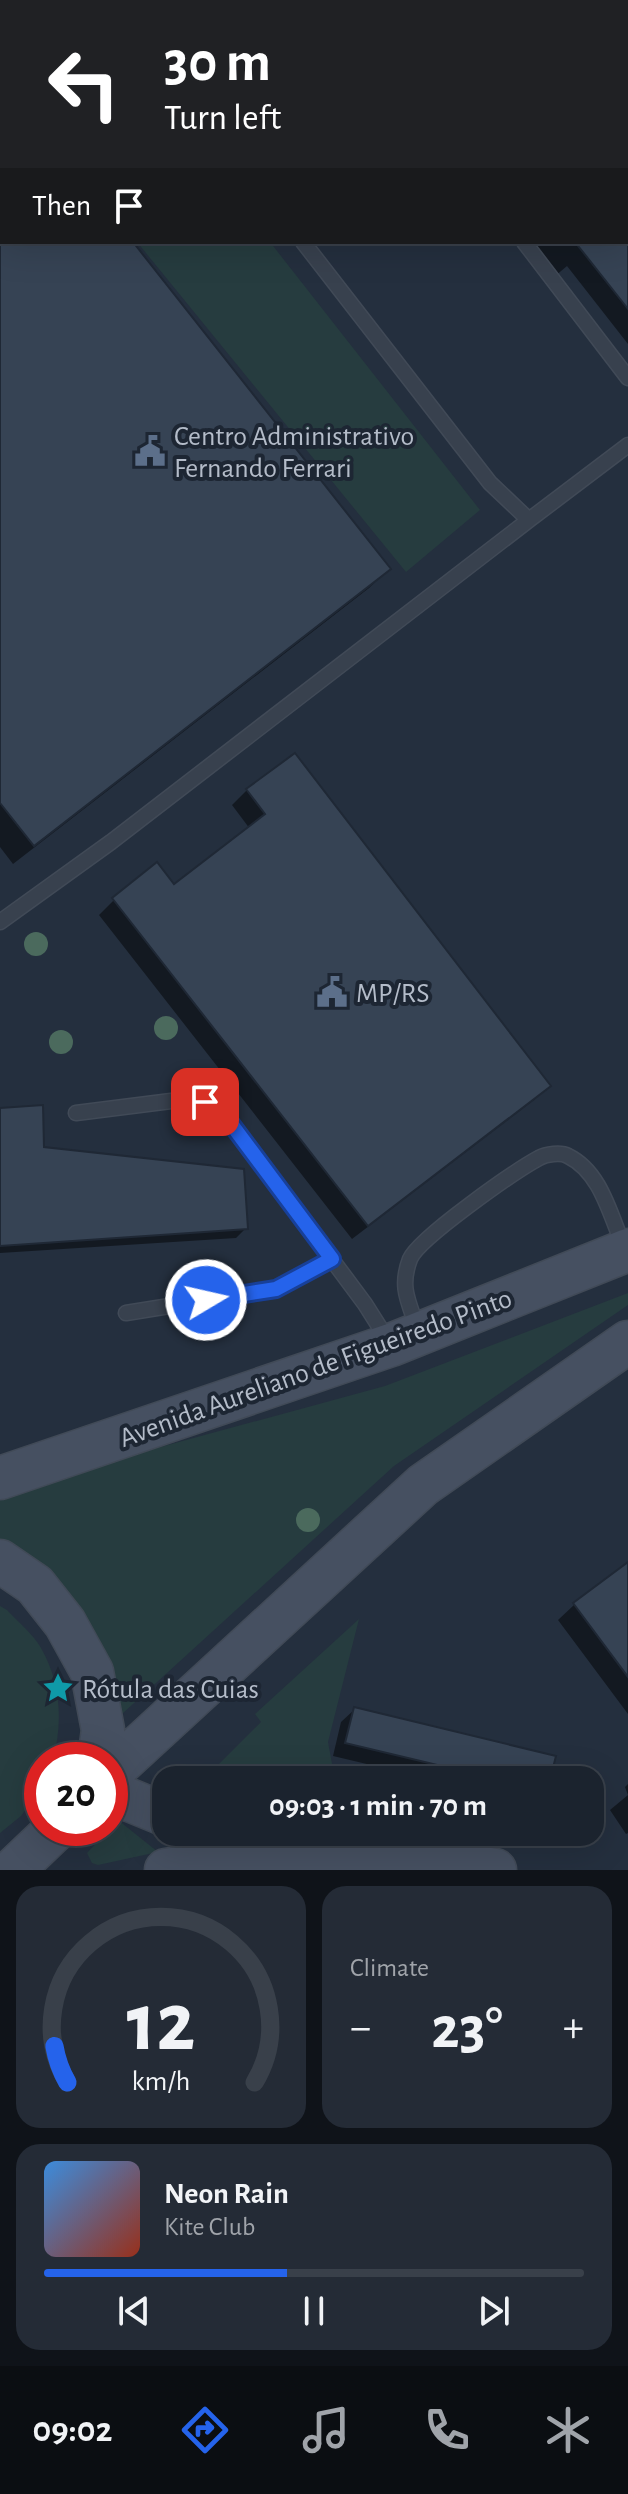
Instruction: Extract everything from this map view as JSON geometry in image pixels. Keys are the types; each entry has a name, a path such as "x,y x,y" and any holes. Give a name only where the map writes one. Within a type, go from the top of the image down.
{"main road":[{"name":"Avenida Aureliano de Figueiredo Pinto","path":"0,1478 405,1340 627,1250"},
{"path":"128,1756 423,1485 628,1342"},
{"path":"0,1561 35,1585 65,1623 92,1672 103,1730 101,1742"},
{"path":"128,1799 152,1809"},
{"path":"13,1870 38,1846"},
{"path":"247,1846 268,1854"},
{"path":"166,1870 268,1854 409,1855 495,1870"}],"lane":[{"path":"305,244 490,483 529,520"},
{"path":"526,244 628,378"},
{"path":"0,922 111,842 628,445"},
{"path":"76,1113 179,1100 205,1102 226,1117 332,1259 405,1340"},
{"path":"405,1340 403,1283 411,1256 430,1234 541,1156 564,1153 594,1176 627,1250"},
{"path":"126,1313 276,1289 332,1259"}],"green space":[{"path":"139,244 272,244 480,510 406,572"},
{"path":"628,1293 628,1305 394,1466 122,1714 110,1662 46,1569 0,1539 0,1498 102,1463 385,1386"},
{"path":"0,1606 34,1638 48,1661 56,1689 59,1717 56,1742 24,1742 24,1812 0,1833"},
{"path":"359,1619 328,1742 332,1766 217,1766 261,1722 255,1714"},
{"path":"128,1828 158,1852 98,1865 92,1863 87,1853 94,1846 128,1846"}],"building":[{"name":"Centro Administrativo Fernando Ferrari","path":"0,244 135,244 391,569 34,846 0,803"},
{"path":"577,244 628,244 628,309"},
{"name":"MP/RS","path":"295,753 551,1086 368,1226 112,898 157,862 174,884 265,814 246,789"},
{"path":"43,1105 44,1147 244,1169 248,1229 0,1246 0,1108"},
{"path":"628,1562 628,1677 573,1603"},
{"path":"354,1707 556,1756 554,1766 441,1766 345,1743"}],"place":[{"name":"Centro Administrativo Fernando Ferrari","path":"150,451"},
{"name":"MP/RS","path":"332,992"},
{"name":"Rótula das Cuias","path":"58,1688"}],"route":[{"path":"205,1102 226,1117 332,1259 276,1289 206,1300"}]}
